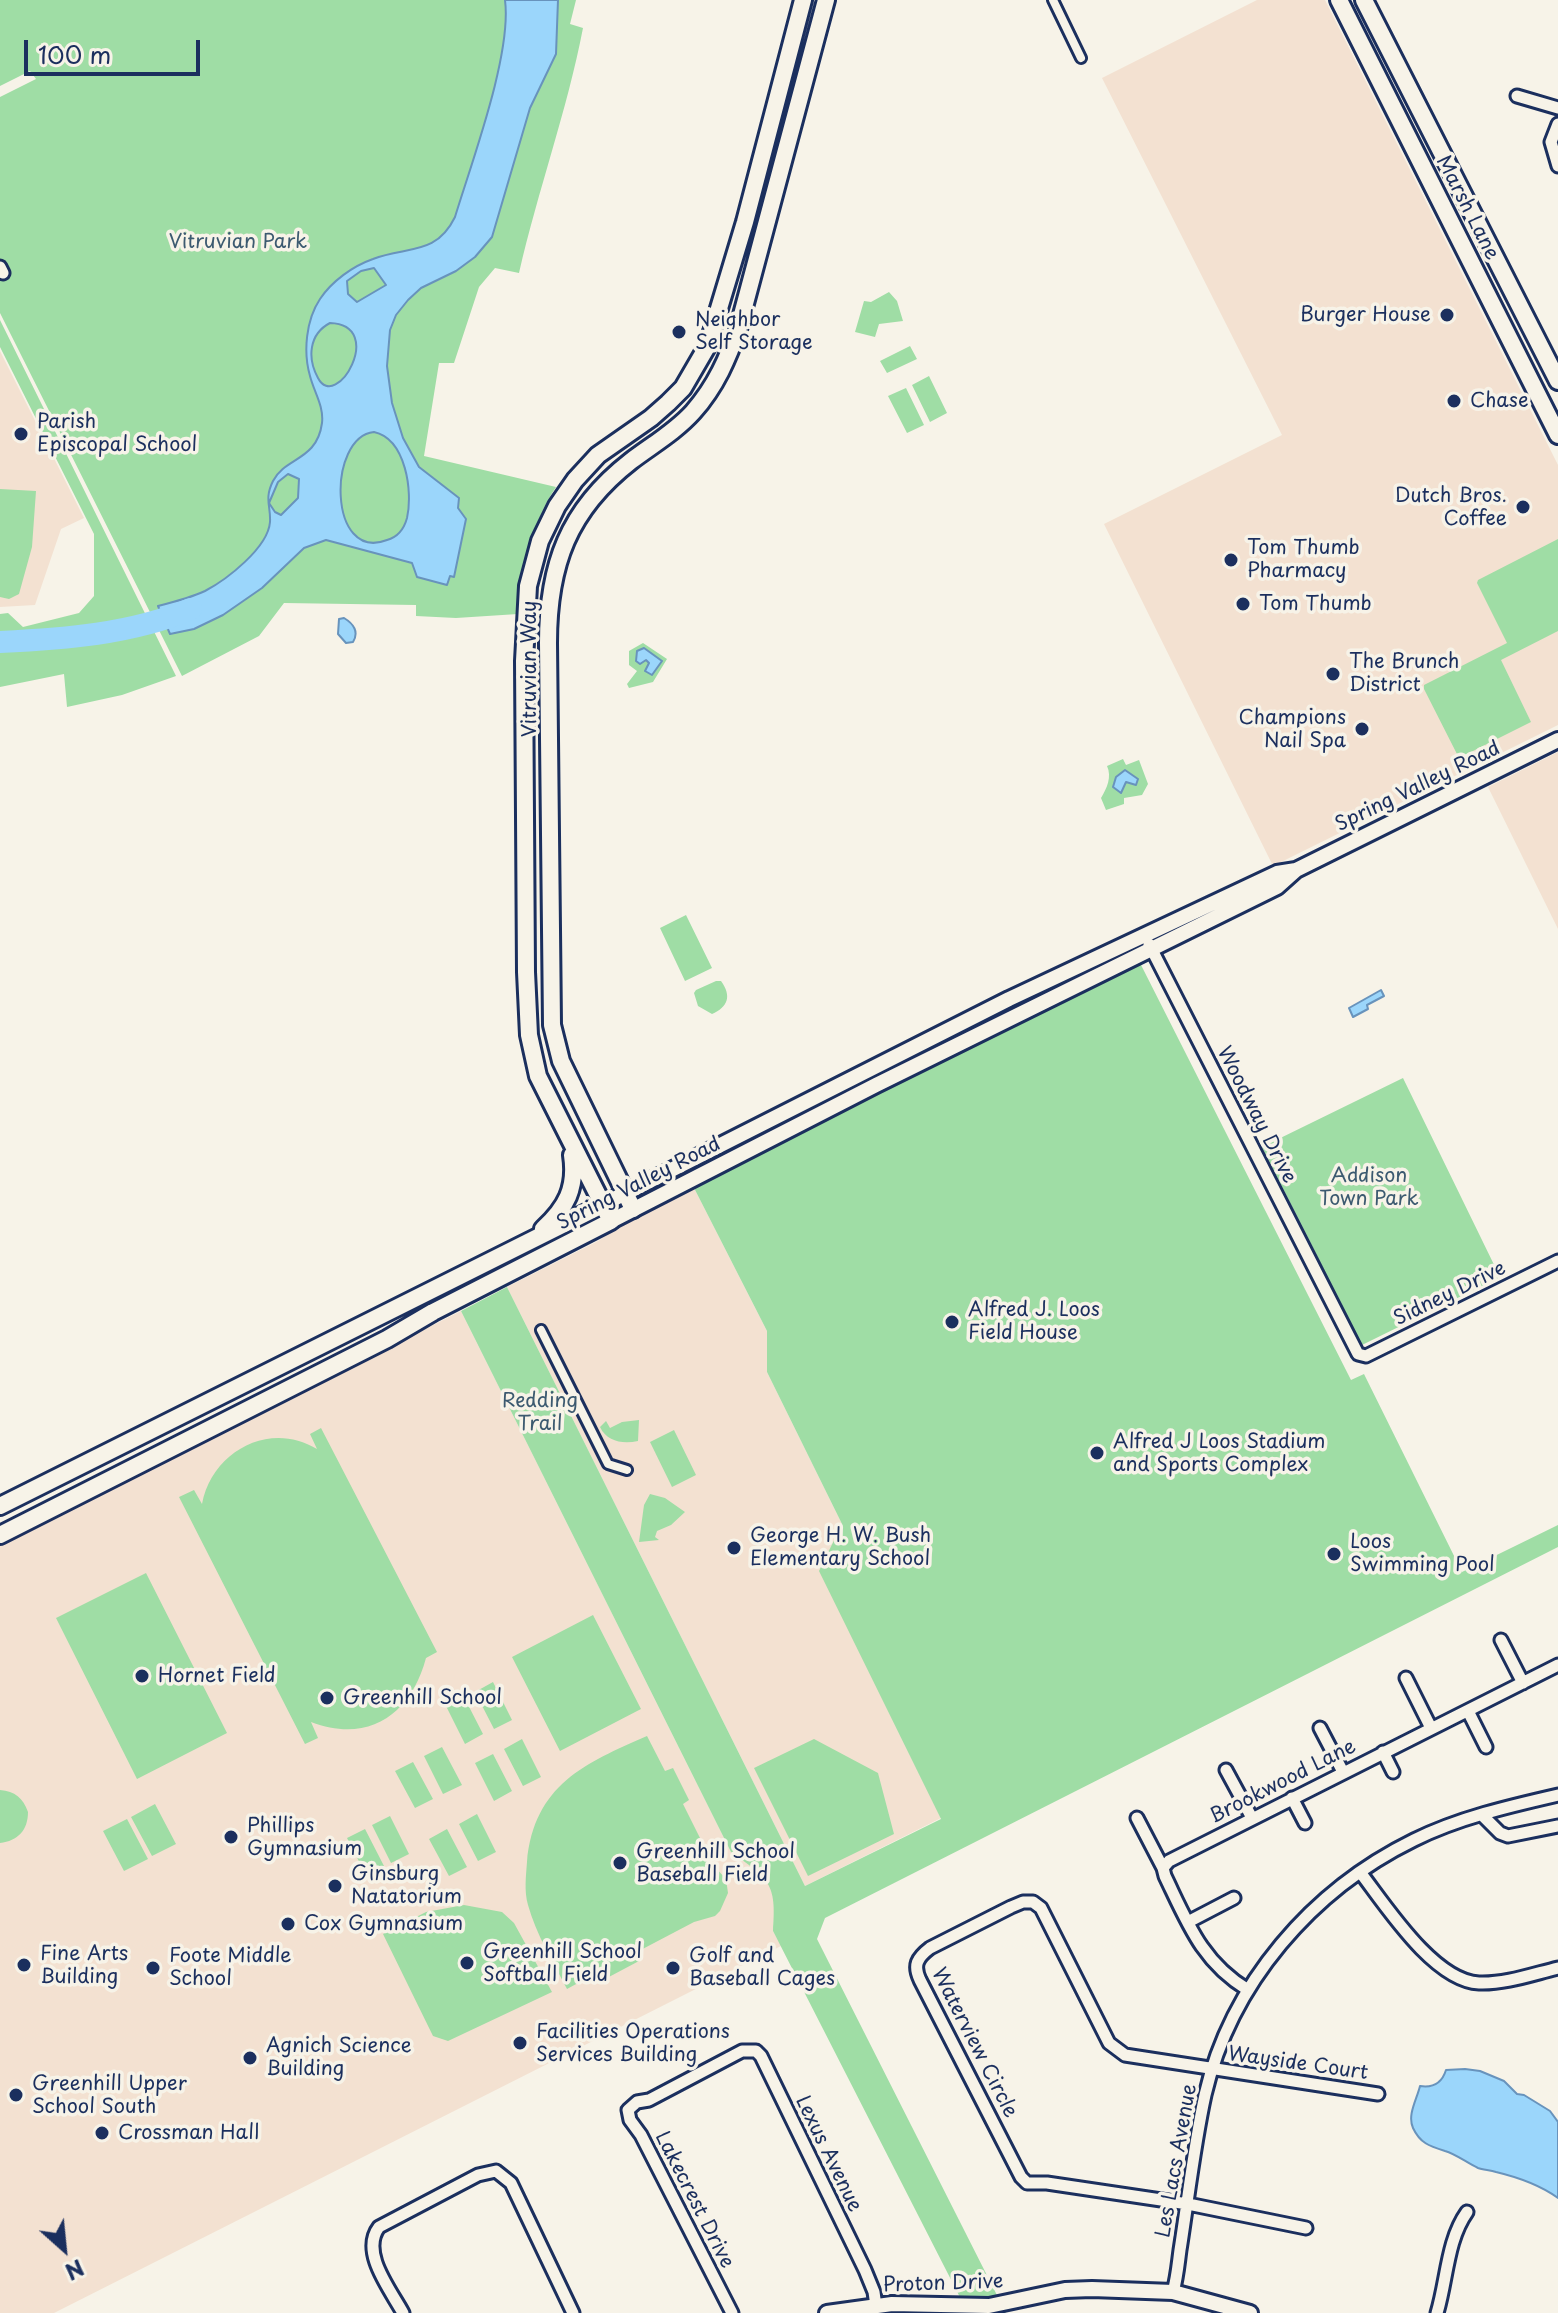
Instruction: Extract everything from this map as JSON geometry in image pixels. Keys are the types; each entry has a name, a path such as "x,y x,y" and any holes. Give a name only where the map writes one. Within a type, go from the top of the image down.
{"main road":[{"name":"Vitruvian Way","path":"611,1221 538,1076 529,1035 524,661 528,586 540,541 557,506 575,480 598,455 651,418 675,395 696,368 708,345 742,233 803,0"},
{"name":"Vitruvian Way","path":"633,1209 561,1061 552,1025 550,590 568,536 593,496 614,475 681,424 713,386 727,360 739,326 826,0"},
{"name":"Marsh Lane","path":"1339,0 1556,425"},
{"name":"Marsh Lane","path":"1364,0 1558,381"},
{"path":"1400,119 1422,110"},
{"path":"528,586 550,590"},
{"path":"525,830 550,831"},
{"path":"526,972 535,974 539,979 544,1008 552,1025"},
{"path":"530,1241 564,1208 571,1193 574,1179 570,1142"},
{"name":"Spring Valley Road","path":"0,1506 602,1205"},
{"name":"Spring Valley Road","path":"0,1535 387,1339 433,1312 611,1221"},
{"path":"423,1292 433,1312"}],"street":[{"path":"1053,0 1081,58"},
{"path":"1517,96 1558,108"},
{"path":"1558,124 1551,142 1558,166"},
{"name":"Spring Valley Road","path":"611,1221 876,1085 1277,887 1296,870 1558,740"},
{"name":"Spring Valley Road","path":"602,1205 1143,934 1277,873 1296,870"},
{"name":"Woodway Drive","path":"1143,934 1358,1354"},
{"name":"Sidney Drive","path":"1358,1354 1366,1356 1558,1261"},
{"path":"541,1330 608,1464 627,1470"},
{"path":"1501,1640 1523,1683"},
{"name":"Brookwood Lane","path":"1163,1868 1184,1852 1557,1668"},
{"path":"1406,1678 1431,1728"},
{"path":"1468,1711 1486,1747"},
{"path":"1320,1728 1343,1772"},
{"path":"1383,1752 1393,1772"},
{"path":"1226,1770 1252,1818"},
{"name":"Les Lacs Avenue","path":"1173,2292 1205,2096 1230,2025 1248,1990 1278,1947 1317,1906 1360,1872 1413,1840 1482,1815 1558,1795"},
{"path":"1292,1798 1305,1823"},
{"path":"1482,1815 1500,1833 1508,1836 1558,1826"},
{"path":"1137,1818 1206,1956 1248,1990"},
{"path":"1360,1872 1436,1965 1458,1979 1496,1982 1558,1968"},
{"path":"1188,1922 1234,1898"},
{"name":"Waterview Circle","path":"1188,2204 1047,2183 1027,2183 1021,2177 918,1974 918,1957 1011,1907 1033,1902 1041,1908 1109,2043 1117,2051 1213,2070"},
{"name":"Lexus Avenue","path":"633,2105 649,2100 742,2051 756,2051 871,2282 876,2306"},
{"name":"Wayside Court","path":"1213,2070 1378,2094"},
{"name":"Lakecrest Drive","path":"633,2105 628,2110 630,2120 641,2135 732,2313"},
{"path":"403,2313 371,2249 373,2235 379,2227 478,2175 496,2171 511,2183 573,2313"},
{"path":"1188,2204 1306,2228"},
{"path":"1437,2313 1445,2287 1453,2237 1467,2212"},
{"name":"Proton Drive","path":"827,2313 876,2306 989,2306 1065,2290 1150,2289 1173,2292 1250,2313"}],"shaded area":[{"path":"1257,0 1325,0 1558,465 1558,725 1273,866 1104,524 1282,435 1102,78"},
{"name":"Parish Episcopal School","path":"0,351 84,518 61,529 35,605 0,607"},
{"path":"1558,752 1558,929 1488,787"},
{"name":"George H. W. Bush Elementary School","path":"692,1184 767,1331 767,1372 842,1524 820,1571 941,1818 805,1886 507,1287 598,1241 661,1198"},
{"name":"Greenhill School","path":"461,1311 731,1852 762,1873 771,1886 775,1905 773,1931 781,1946 54,2313 0,2313 0,1543"}],"green space":[{"name":"Vitruvian Park","path":"0,0 576,0 570,24 583,28 519,273 495,268 479,287 454,363 439,363 424,456 556,487 540,516 530,548 518,614 456,618 416,616 416,605 284,603 259,636 182,676 0,313 0,97 36,79 30,71 0,86"},
{"path":"889,292 897,301 903,321 879,324 875,337 855,332 864,301 871,302"},
{"path":"0,320 176,676 122,695 67,707 64,674 0,687 0,614 8,613 23,627 79,613 94,596 94,534 0,347"},
{"path":"910,346 917,359 887,373 880,361"},
{"path":"929,376 947,413 930,422 912,385"},
{"path":"906,388 924,425 907,433 888,396"},
{"path":"0,489 36,491 32,547 19,594 9,599 0,597"},
{"path":"1558,539 1558,631 1501,660 1531,722 1459,758 1424,685 1507,643 1478,580"},
{"path":"643,643 667,659 653,682 629,688 627,684 637,671 629,665 629,651"},
{"path":"1123,759 1126,765 1139,760 1148,784 1142,795 1124,798 1124,804 1106,810 1101,798 1108,782 1107,766"},
{"path":"686,915 712,968 685,981 660,928"},
{"name":"Alfred J Loos Stadium and Sports Complex","path":"1139,961 1351,1380 1364,1374 1462,1572 1558,1525 1558,1547 825,1918 817,1939 1006,2313 968,2313 773,1931 773,1902 768,1884 731,1852 461,1311 507,1287 805,1886 941,1819 819,1571 842,1524 767,1372 767,1331 692,1184"},
{"path":"721,981 724,986 727,1000 722,1008 712,1014 698,1006 694,993"},
{"name":"Addison Town Park","path":"1403,1078 1500,1277 1362,1345 1262,1147"},
{"path":"639,1420 638,1441 616,1441 600,1427 606,1421 610,1428 622,1422"},
{"path":"321,1428 437,1652 426,1658 410,1695 385,1719 351,1729 311,1722 318,1738 305,1744 179,1497 194,1490 202,1504 208,1485 230,1456 263,1440 281,1438 299,1441 317,1449 310,1434"},
{"path":"674,1430 696,1475 672,1487 650,1442"},
{"path":"650,1494 665,1498 685,1512 671,1525 657,1531 655,1537 659,1540 639,1542 644,1505"},
{"name":"Hornet Field","path":"146,1573 227,1733 137,1779 56,1618"},
{"path":"593,1615 641,1709 560,1751 512,1657"},
{"path":"493,1682 512,1720 494,1729 475,1692"},
{"path":"464,1697 483,1734 465,1744 446,1706"},
{"name":"Greenhill School Baseball Field","path":"647,1736 665,1771 673,1768 689,1800 683,1804 714,1866 726,1879 728,1893 715,1916 694,1922 635,1953 639,1961 607,1978 602,1970 567,1989 540,1937 527,1900 526,1873 532,1836 540,1814 566,1780 603,1756"},
{"path":"522,1739 541,1777 523,1786 504,1749"},
{"path":"814,1739 878,1773 894,1834 808,1876 754,1768"},
{"path":"442,1747 462,1785 443,1794 424,1756"},
{"path":"493,1754 512,1791 494,1801 475,1763"},
{"path":"413,1762 433,1799 415,1808 395,1771"},
{"path":"0,1790 18,1796 28,1812 21,1834 0,1843"},
{"path":"155,1804 176,1844 152,1856 131,1817"},
{"path":"477,1814 496,1852 478,1861 459,1824"},
{"path":"390,1816 409,1854 391,1863 372,1825"},
{"path":"127,1819 148,1859 124,1871 103,1831"},
{"path":"365,1829 384,1866 366,1875 347,1838"},
{"path":"447,1829 467,1867 449,1876 429,1839"},
{"name":"Greenhill School Softball Field","path":"464,1905 502,1912 514,1923 552,1992 448,2041 433,2036 383,1934 426,1912"}],"water":[{"path":"505,0 558,0 556,54 530,108 492,237 475,257 456,271 421,288 396,315 390,330 387,366 392,403 403,438 419,467 459,498 458,508 466,519 454,577 450,576 447,585 417,577 412,563 326,540 304,548 262,588 223,615 194,629 170,634 158,606 205,591 224,579 254,552 270,522 268,502 273,481 278,473 314,445 319,435 322,411 310,376 306,347 309,326 320,299 337,280 358,266 430,244 439,238 455,217 497,78 506,23","holes":["374,268 386,285 357,302 348,294 347,281 361,271","330,323 347,327 355,337 356,351 345,377 326,386 314,370 311,355 314,340","374,432 385,437 394,445 405,468 409,495 407,518 400,532 387,540 368,542 353,534 345,517 341,496 342,474 348,454 359,439","288,474 299,479 298,498 281,515 269,503 278,482"]},
{"path":"344,618 354,628 356,635 353,642 346,643 338,634 339,619"},
{"path":"644,648 662,661 652,675 645,671 649,663 646,660 640,664 636,661 637,651"},
{"path":"1125,770 1138,779 1136,785 1126,782 1121,793 1113,787 1116,777"},
{"path":"1381,990 1384,996 1353,1017 1349,1008"},
{"path":"1446,2070 1480,2071 1504,2081 1517,2094 1550,2111 1558,2122 1558,2198 1528,2182 1478,2168 1419,2137 1411,2118 1420,2086 1436,2084"}],"waterway":[{"path":"0,642 121,630 191,609"}],"place":[{"name":"Burger House","path":"1447,315"},
{"name":"Neighbor Self Storage","path":"679,332"},
{"name":"Chase","path":"1454,401"},
{"name":"Parish Episcopal School","path":"21,434"},
{"name":"Dutch Bros. Coffee","path":"1523,507"},
{"name":"Tom Thumb Pharmacy","path":"1231,560"},
{"name":"Tom Thumb","path":"1243,604"},
{"name":"The Brunch District","path":"1333,674"},
{"name":"Champions Nail Spa","path":"1362,729"},
{"name":"Alfred J. Loos Field House","path":"952,1322"},
{"name":"Alfred J Loos Stadium and Sports Complex","path":"1097,1453"},
{"name":"George H. W. Bush Elementary School","path":"734,1548"},
{"name":"Loos Swimming Pool","path":"1334,1554"},
{"name":"Hornet Field","path":"142,1676"},
{"name":"Greenhill School","path":"327,1698"},
{"name":"Phillips Gymnasium","path":"231,1837"},
{"name":"Greenhill School Baseball Field","path":"620,1863"},
{"name":"Ginsburg Natatorium","path":"335,1886"},
{"name":"Cox Gymnasium","path":"288,1924"},
{"name":"Greenhill School Softball Field","path":"467,1963"},
{"name":"Fine Arts Building","path":"24,1965"},
{"name":"Foote Middle School","path":"153,1968"},
{"name":"Golf and Baseball Cages","path":"673,1968"},
{"name":"Facilities Operations Services Building","path":"520,2043"},
{"name":"Agnich Science Building","path":"250,2058"},
{"name":"Greenhill Upper School South","path":"16,2095"},
{"name":"Crossman Hall","path":"102,2133"}],"park label":[{"name":"Redding Trail","path":"540,1412"}]}
